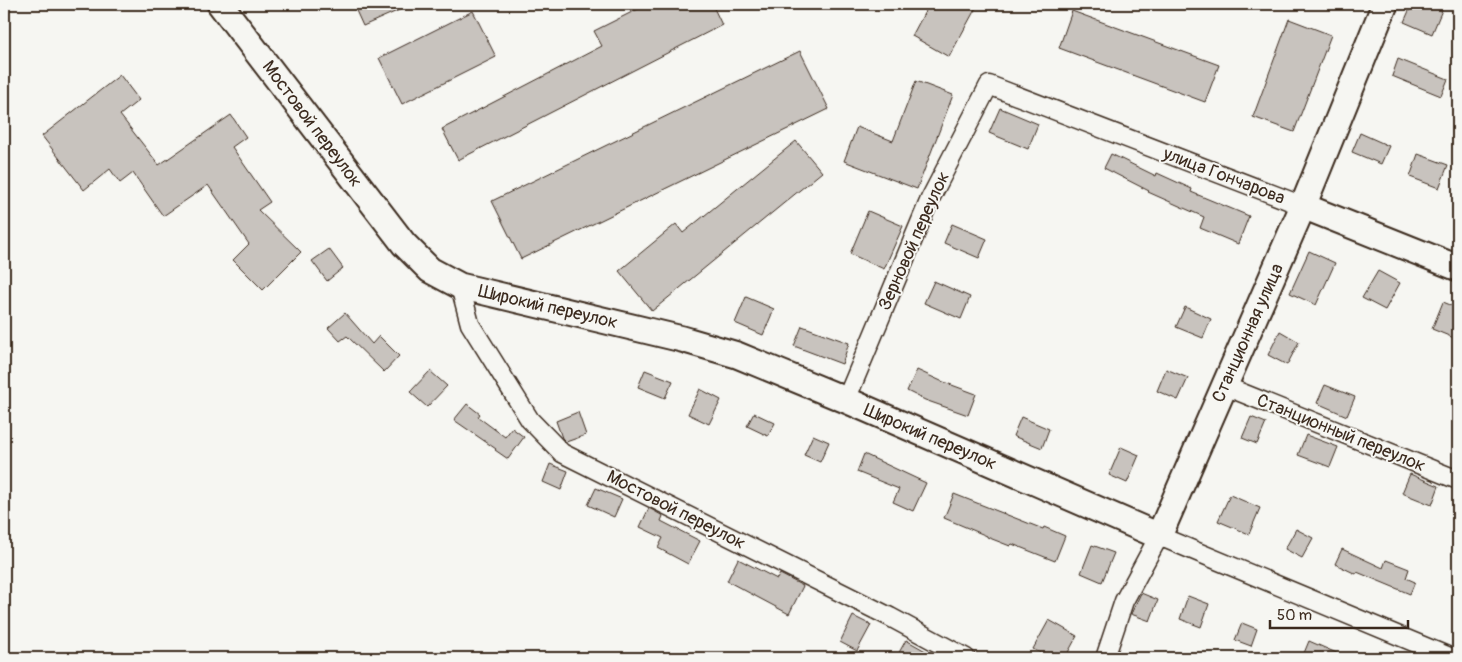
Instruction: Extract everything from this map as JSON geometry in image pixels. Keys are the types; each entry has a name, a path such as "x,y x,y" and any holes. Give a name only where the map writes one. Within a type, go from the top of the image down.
{"main road":[{"name":"Мостовой переулок","path":"220,4 404,244"},
{"name":"Станционная улица","path":"1159,536 1303,206 1385,4"},
{"name":"улица Гончарова","path":"1303,206 1458,268"},
{"name":"Широкий переулок","path":"404,244 430,270 460,286 682,339 738,356 846,400 1159,536"}],"street":[{"name":"улица Гончарова","path":"989,85 1303,206"},
{"name":"Зерновой переулок","path":"846,400 930,199 989,85"},
{"name":"Мостовой переулок","path":"460,286 470,324 530,420 562,453 890,617 966,658"},
{"name":"Станционный переулок","path":"1224,386 1458,480"},
{"name":"Станционная улица","path":"1108,657 1124,601 1159,536"},
{"name":"Широкий переулок","path":"1159,536 1452,658"}],"building":[{"path":"353,4 413,4 363,26"},
{"path":"648,4 712,4 722,25 458,160 442,129 602,46 594,31"},
{"path":"929,4 978,4 949,57 912,36"},
{"path":"1412,4 1427,4 1442,10 1432,34 1404,22"},
{"path":"473,11 496,57 402,104 379,58"},
{"path":"1072,11 1219,65 1205,102 1059,48"},
{"path":"1289,19 1331,35 1294,132 1253,117"},
{"path":"800,51 829,109 521,259 492,201"},
{"path":"1398,59 1448,79 1441,96 1392,76"},
{"path":"120,75 139,100 120,115 159,165 231,115 246,137 232,147 270,202 258,210 301,252 263,290 233,260 249,244 208,185 163,216 133,173 120,183 110,169 84,190 42,136"},
{"path":"916,81 953,95 917,189 844,161 857,127 893,141"},
{"path":"1000,108 1038,124 1028,149 989,133"},
{"path":"1360,133 1389,146 1381,164 1352,152"},
{"path":"796,141 822,172 652,311 619,271 676,224 683,233"},
{"path":"1111,154 1156,176 1157,173 1192,189 1191,192 1249,216 1238,244 1200,228 1204,217 1148,192 1104,168"},
{"path":"1418,154 1448,165 1439,188 1410,177"},
{"path":"868,211 903,226 884,269 850,254"},
{"path":"952,224 987,239 979,258 944,243"},
{"path":"329,249 343,268 327,281 312,261"},
{"path":"1309,251 1335,263 1316,305 1290,293"},
{"path":"1378,271 1400,283 1385,310 1362,298"},
{"path":"934,281 970,297 961,319 924,303"},
{"path":"746,297 774,309 763,335 735,323"},
{"path":"1443,302 1458,308 1458,327 1454,338 1432,329"},
{"path":"1185,307 1211,319 1203,338 1176,327"},
{"path":"345,313 372,344 379,336 399,356 384,372 347,336 340,341 328,328"},
{"path":"802,326 849,343 842,364 794,346"},
{"path":"1280,331 1299,342 1287,365 1268,355"},
{"path":"1166,369 1188,378 1178,400 1157,391"},
{"path":"645,370 673,381 665,398 638,387"},
{"path":"917,370 976,394 968,415 925,400 907,391"},
{"path":"430,371 447,386 427,407 410,392"},
{"path":"1325,385 1355,397 1347,416 1317,403"},
{"path":"700,389 721,400 709,424 688,414"},
{"path":"467,404 480,414 478,417 505,437 512,428 524,437 508,459 454,420"},
{"path":"578,412 586,435 566,442 562,438 556,421"},
{"path":"754,413 775,423 768,436 747,426"},
{"path":"1021,417 1049,429 1042,448 1013,436"},
{"path":"1251,417 1266,423 1257,444 1242,438"},
{"path":"813,435 829,442 820,462 804,455"},
{"path":"1306,435 1338,447 1330,467 1298,455"},
{"path":"1121,447 1139,455 1127,483 1109,475"},
{"path":"864,454 926,483 913,511 893,502 899,489 857,472"},
{"path":"550,464 568,471 561,490 543,482"},
{"path":"1410,474 1439,486 1432,505 1402,493"},
{"path":"596,488 622,499 614,517 588,505"},
{"path":"954,494 1065,536 1055,561 1012,544 1010,546 944,518"},
{"path":"1230,495 1260,508 1249,534 1218,521"},
{"path":"649,508 663,516 661,521 700,541 688,564 658,548 663,538 640,527"},
{"path":"1296,529 1313,538 1302,558 1285,549"},
{"path":"1092,545 1114,553 1102,582 1081,573"},
{"path":"1342,549 1383,568 1386,560 1409,569 1406,578 1415,582 1410,594 1335,564"},
{"path":"738,559 777,579 780,574 803,586 789,614 727,581"},
{"path":"1141,593 1158,600 1150,621 1131,614"},
{"path":"1188,596 1209,604 1201,627 1180,619"},
{"path":"853,616 871,625 857,651 840,642"},
{"path":"1049,620 1077,636 1065,658 1050,658 1033,649"},
{"path":"1242,623 1257,629 1251,646 1235,640"},
{"path":"906,640 938,658 896,658"},
{"path":"1309,641 1348,658 1302,658"}]}
